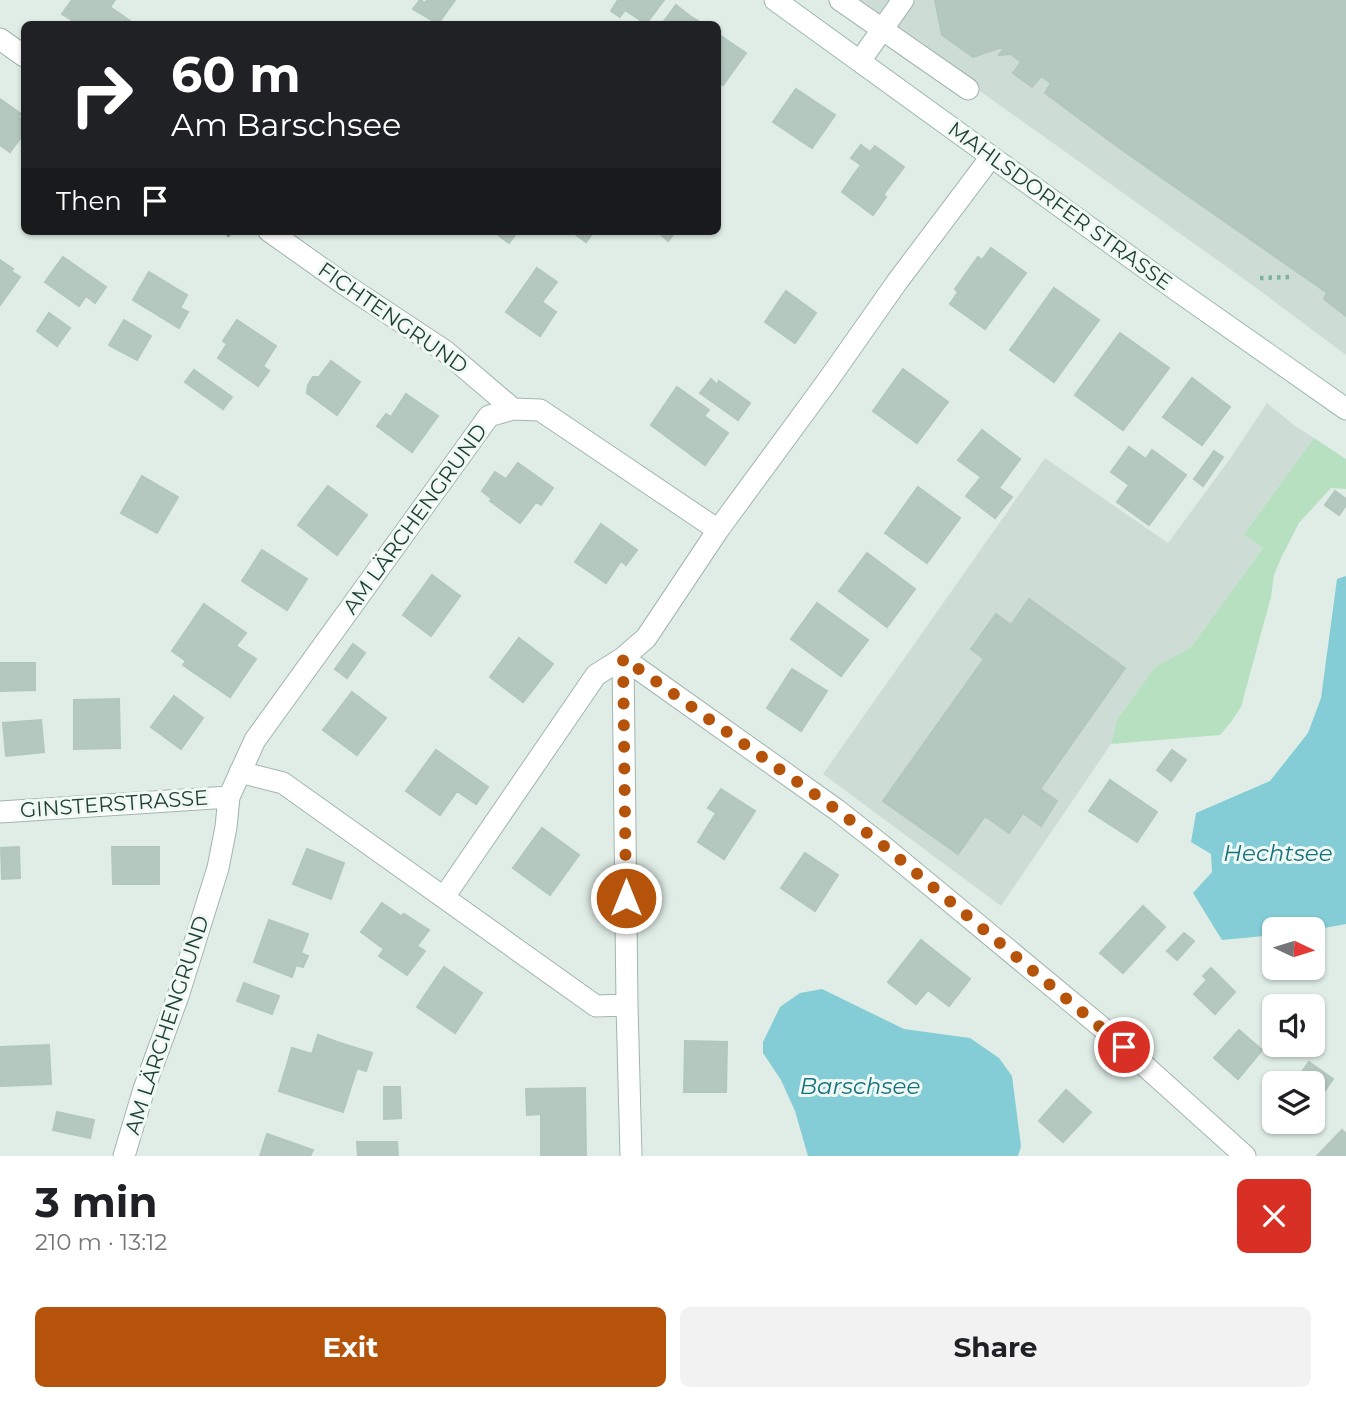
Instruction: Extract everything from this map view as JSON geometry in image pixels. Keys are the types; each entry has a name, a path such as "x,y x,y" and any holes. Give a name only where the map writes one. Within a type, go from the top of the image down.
{"street":[{"name":"MAHLSDORFER STRASSE","path":"775,0 1346,409"},
{"path":"840,0 968,89"},
{"path":"860,61 903,0"},
{"path":"0,39 21,54"},
{"path":"444,897 596,675 623,658 646,638 718,530 991,157"},
{"name":"FICHTENGRUND","path":"275,235 445,351 513,409"},
{"path":"513,409 540,410 718,530"},
{"name":"AM LÄRCHENGRUND","path":"124,1156 218,868 229,797 255,740 489,416 513,409"},
{"path":"623,658 626,1005 631,1156"},
{"path":"623,658 884,846 1105,1030 1245,1156"},
{"path":"240,772 283,783 596,1006 626,1005"},
{"name":"GINSTERSTRASSE","path":"0,811 229,797"}],"path":[{"path":"1260,278 1291,277"}],"shaded area":[{"path":"852,0 1346,0 1346,355 1255,287"},
{"path":"1267,403 1314,438 1244,534 1263,548 1191,647 1155,667 1117,719 1111,744 1001,906 823,774 1045,458 1168,543"}],"green space":[{"path":"1314,438 1346,459 1346,489 1331,488 1299,523 1282,556 1274,575 1271,597 1241,707 1220,735 1111,744 1117,719 1155,667 1191,647 1263,548 1244,534"}],"water":[{"name":"Hechtsee","path":"1346,576 1346,924 1325,928 1325,917 1262,917 1262,936 1222,940 1193,893 1212,872 1211,854 1191,842 1196,813 1270,781 1308,733 1321,698 1337,579"},
{"name":"Barschsee","path":"822,989 904,1029 970,1038 999,1058 1012,1076 1021,1146 1018,1156 808,1156 795,1111 781,1080 763,1053 763,1042 780,1007 800,993"}],"building":[{"path":"72,0 115,0 110,7 130,21 73,21 62,14"},
{"path":"420,0 425,3 427,0 455,0 440,21 433,21 413,9"},
{"path":"618,0 664,0 648,21 642,21 625,10 620,17 611,11"},
{"path":"935,0 1026,0 1027,14 1006,46 973,57 942,35"},
{"path":"1026,0 1346,0 1346,316 1324,299 1327,293 1319,287 1045,93 1051,83 1041,76 1032,87 1013,73 1021,62 1011,54 999,55 1027,14"},
{"path":"676,5 698,21 664,21"},
{"path":"721,36 731,43 721,58"},
{"path":"731,43 746,53 723,85 721,83 721,58"},
{"path":"796,89 835,115 812,148 773,122"},
{"path":"0,99 21,114 18,117 21,119 21,137 10,152 0,145"},
{"path":"861,145 870,152 875,146 904,167 883,195 855,173 861,165 851,158"},
{"path":"855,173 886,197 873,215 842,192"},
{"path":"498,235 515,235 509,243"},
{"path":"576,235 591,235 586,242"},
{"path":"661,235 673,235 668,241"},
{"path":"991,248 1026,273 985,329 950,304 958,292 955,289 978,257 982,260"},
{"path":"63,257 106,287 95,303 86,296 79,306 45,282"},
{"path":"0,260 20,277 0,305"},
{"path":"537,268 557,282 542,302 556,312 540,336 506,312"},
{"path":"149,272 187,295 180,308 188,312 179,328 133,300"},
{"path":"1054,288 1099,320 1054,382 1010,350"},
{"path":"786,291 816,313 795,343 765,322"},
{"path":"49,313 70,328 57,346 37,331"},
{"path":"124,320 151,336 137,360 109,345"},
{"path":"237,320 276,346 263,366 269,371 258,386 218,358 227,344 223,341"},
{"path":"1120,333 1169,368 1123,430 1075,395"},
{"path":"331,361 360,382 337,415 307,393 313,377 319,377"},
{"path":"903,369 948,402 917,443 873,411"},
{"path":"194,370 232,397 223,409 185,382"},
{"path":"1192,378 1230,407 1202,445 1163,417"},
{"path":"711,379 717,385 719,381 750,403 738,420 700,393"},
{"path":"677,387 709,410 704,416 728,433 705,465 651,425"},
{"path":"406,394 438,416 412,452 377,426 386,414 391,417"},
{"path":"982,430 1020,459 999,488 1012,497 995,518 966,496 981,477 958,460"},
{"path":"1129,447 1146,459 1152,450 1186,475 1149,525 1117,502 1129,485 1111,472"},
{"path":"1214,451 1223,457 1203,486 1194,479"},
{"path":"518,463 553,488 541,505 536,502 520,523 490,501 492,499 482,491 495,472 506,479"},
{"path":"142,476 178,497 157,533 121,513"},
{"path":"328,486 367,515 337,555 298,525"},
{"path":"918,487 960,518 927,563 885,533"},
{"path":"1335,491 1346,499 1346,505 1339,515 1325,505"},
{"path":"601,524 637,550 626,565 621,561 606,583 575,562"},
{"path":"262,550 307,579 287,610 242,581"},
{"path":"867,553 915,589 887,627 839,591"},
{"path":"432,575 460,596 431,636 403,615"},
{"path":"1029,599 1125,668 1040,789 1057,801 1041,826 1023,813 1009,833 985,816 958,854 883,801 984,659 971,649 996,614 1011,625"},
{"path":"817,603 868,640 841,676 791,639"},
{"path":"204,604 246,633 236,646 256,659 230,697 183,665 186,661 172,651"},
{"path":"519,638 553,664 523,702 490,677"},
{"path":"353,644 365,653 347,678 335,669"},
{"path":"1,663 35,663 35,690 1,691"},
{"path":"792,669 827,691 801,731 767,708"},
{"path":"352,692 386,718 357,755 323,730"},
{"path":"174,696 203,718 181,749 151,727"},
{"path":"119,699 120,748 74,749 74,700"},
{"path":"41,720 44,752 6,756 3,723"},
{"path":"436,750 488,787 476,804 457,791 440,815 406,791"},
{"path":"1172,750 1186,760 1171,781 1157,770"},
{"path":"1110,780 1157,812 1137,842 1089,811"},
{"path":"721,789 755,811 724,859 698,842 716,813 708,808"},
{"path":"542,828 579,855 550,895 513,868"},
{"path":"19,847 20,878 2,879 1,848"},
{"path":"112,847 159,847 159,884 113,884"},
{"path":"307,849 344,863 331,899 293,884"},
{"path":"805,853 838,875 815,911 781,888"},
{"path":"382,903 429,930 417,946 425,951 407,975 379,956 384,949 361,932"},
{"path":"1143,906 1165,927 1123,973 1100,953"},
{"path":"269,920 308,934 301,953 308,956 303,967 296,965 292,977 254,962"},
{"path":"1184,933 1194,941 1177,960 1167,951"},
{"path":"921,940 970,979 949,1006 928,990 916,1004 888,982"},
{"path":"444,967 482,993 455,1033 417,1007"},
{"path":"1211,968 1235,992 1215,1014 1194,994 1207,980 1203,976"},
{"path":"244,983 279,996 272,1014 237,1001"},
{"path":"1239,1030 1262,1050 1238,1079 1214,1058"},
{"path":"318,1035 340,1043 334,1061 312,1054"},
{"path":"685,1041 727,1042 726,1092 684,1092"},
{"path":"340,1043 372,1053 366,1071 334,1061"},
{"path":"49,1045 51,1084 0,1086 0,1047"},
{"path":"292,1048 357,1068 343,1112 279,1091"},
{"path":"1309,1062 1322,1071 1303,1071"},
{"path":"1325,1073 1333,1079 1325,1090"},
{"path":"384,1087 400,1087 401,1118 384,1119"},
{"path":"585,1088 586,1156 541,1156 541,1114 527,1115 526,1089"},
{"path":"1066,1090 1091,1112 1063,1142 1039,1121"},
{"path":"57,1112 94,1120 90,1138 53,1130"},
{"path":"1342,1130 1346,1134 1346,1156 1317,1156"},
{"path":"267,1134 313,1150 310,1156 260,1156"},
{"path":"357,1142 397,1142 398,1156 358,1156"}],"route":[{"path":"626,898 623,658 884,846 1124,1047"}]}
